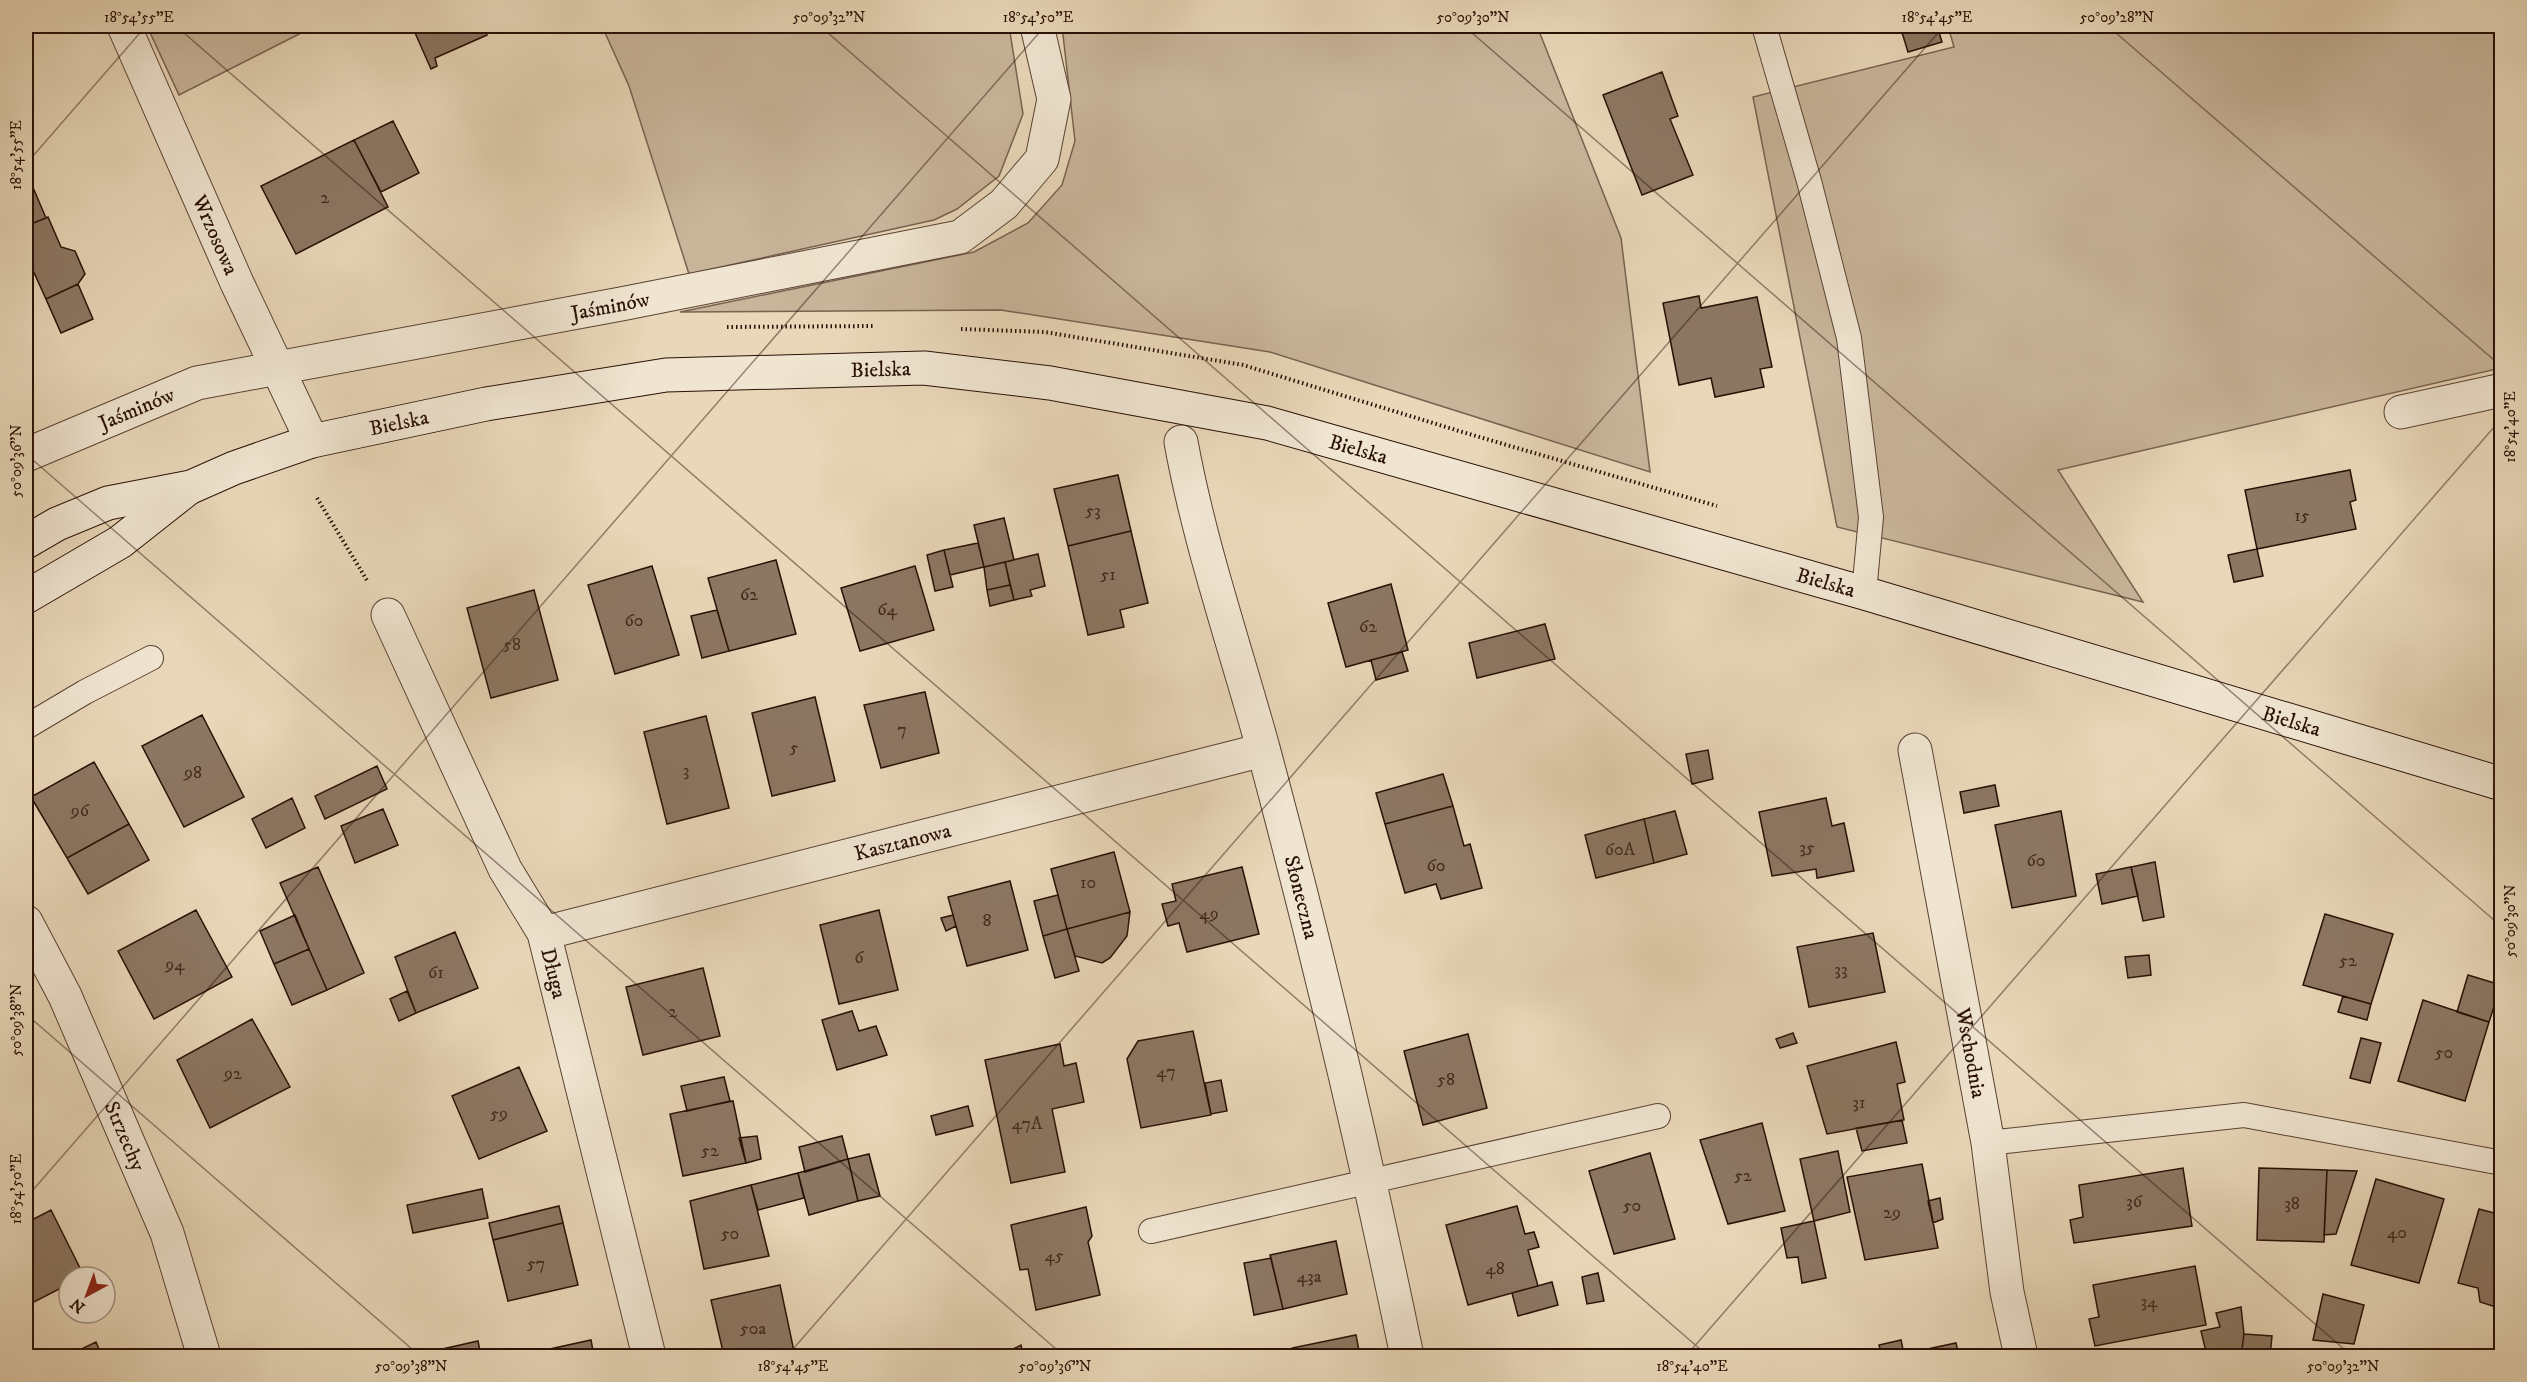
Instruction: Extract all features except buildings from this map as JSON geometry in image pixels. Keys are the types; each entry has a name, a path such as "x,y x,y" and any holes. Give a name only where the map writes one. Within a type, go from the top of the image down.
{"street":[{"name":"Wrzosowa","path":"124,26 237,283 312,441"},
{"name":"Jaśminów","path":"26,455 197,382 621,304 960,237 1004,204 1042,159 1054,99 1037,26"},
{"name":"Bielska","path":"26,542 57,524 108,503 191,487 234,468 312,441 486,404 666,375 924,368 1050,383 1267,423 1864,594 2502,784"},
{"path":"2401,412 2502,390"},
{"name":"Słoneczna","path":"1181,442 1192,503 1263,750 1371,1182 1407,1356"},
{"name":"Bielska","path":"26,597 120,542 191,487"},
{"name":"Długa","path":"388,615 505,869 544,933 649,1356"},
{"name":"Kasztanowa","path":"544,933 1263,750"},
{"name":"Wschodnia","path":"1915,750 1988,1143 2007,1292 2021,1356"},
{"name":"Strzechy","path":"26,922 65,996 167,1233 204,1356"}],"lane":[{"path":"1764,26 1809,181 1849,338 1871,517 1864,594"},
{"path":"26,727 85,692 151,658"},
{"path":"1988,1143 2244,1115 2502,1162"},
{"path":"1151,1231 1658,1116"}],"path":[{"path":"317,498 388,615"}],"shaded area":[{"path":"147,26 315,26 179,95"},
{"path":"602,26 1009,26 1023,114 999,176 957,209 934,220 689,274 629,86"},
{"path":"1062,26 1537,26 1621,238 1650,472 1270,352 1001,310 680,312 974,252 1028,223 1062,185 1075,141"},
{"path":"1948,26 2501,26 2501,368 2058,470 2143,602 1837,527 1753,97 1954,47"}]}
